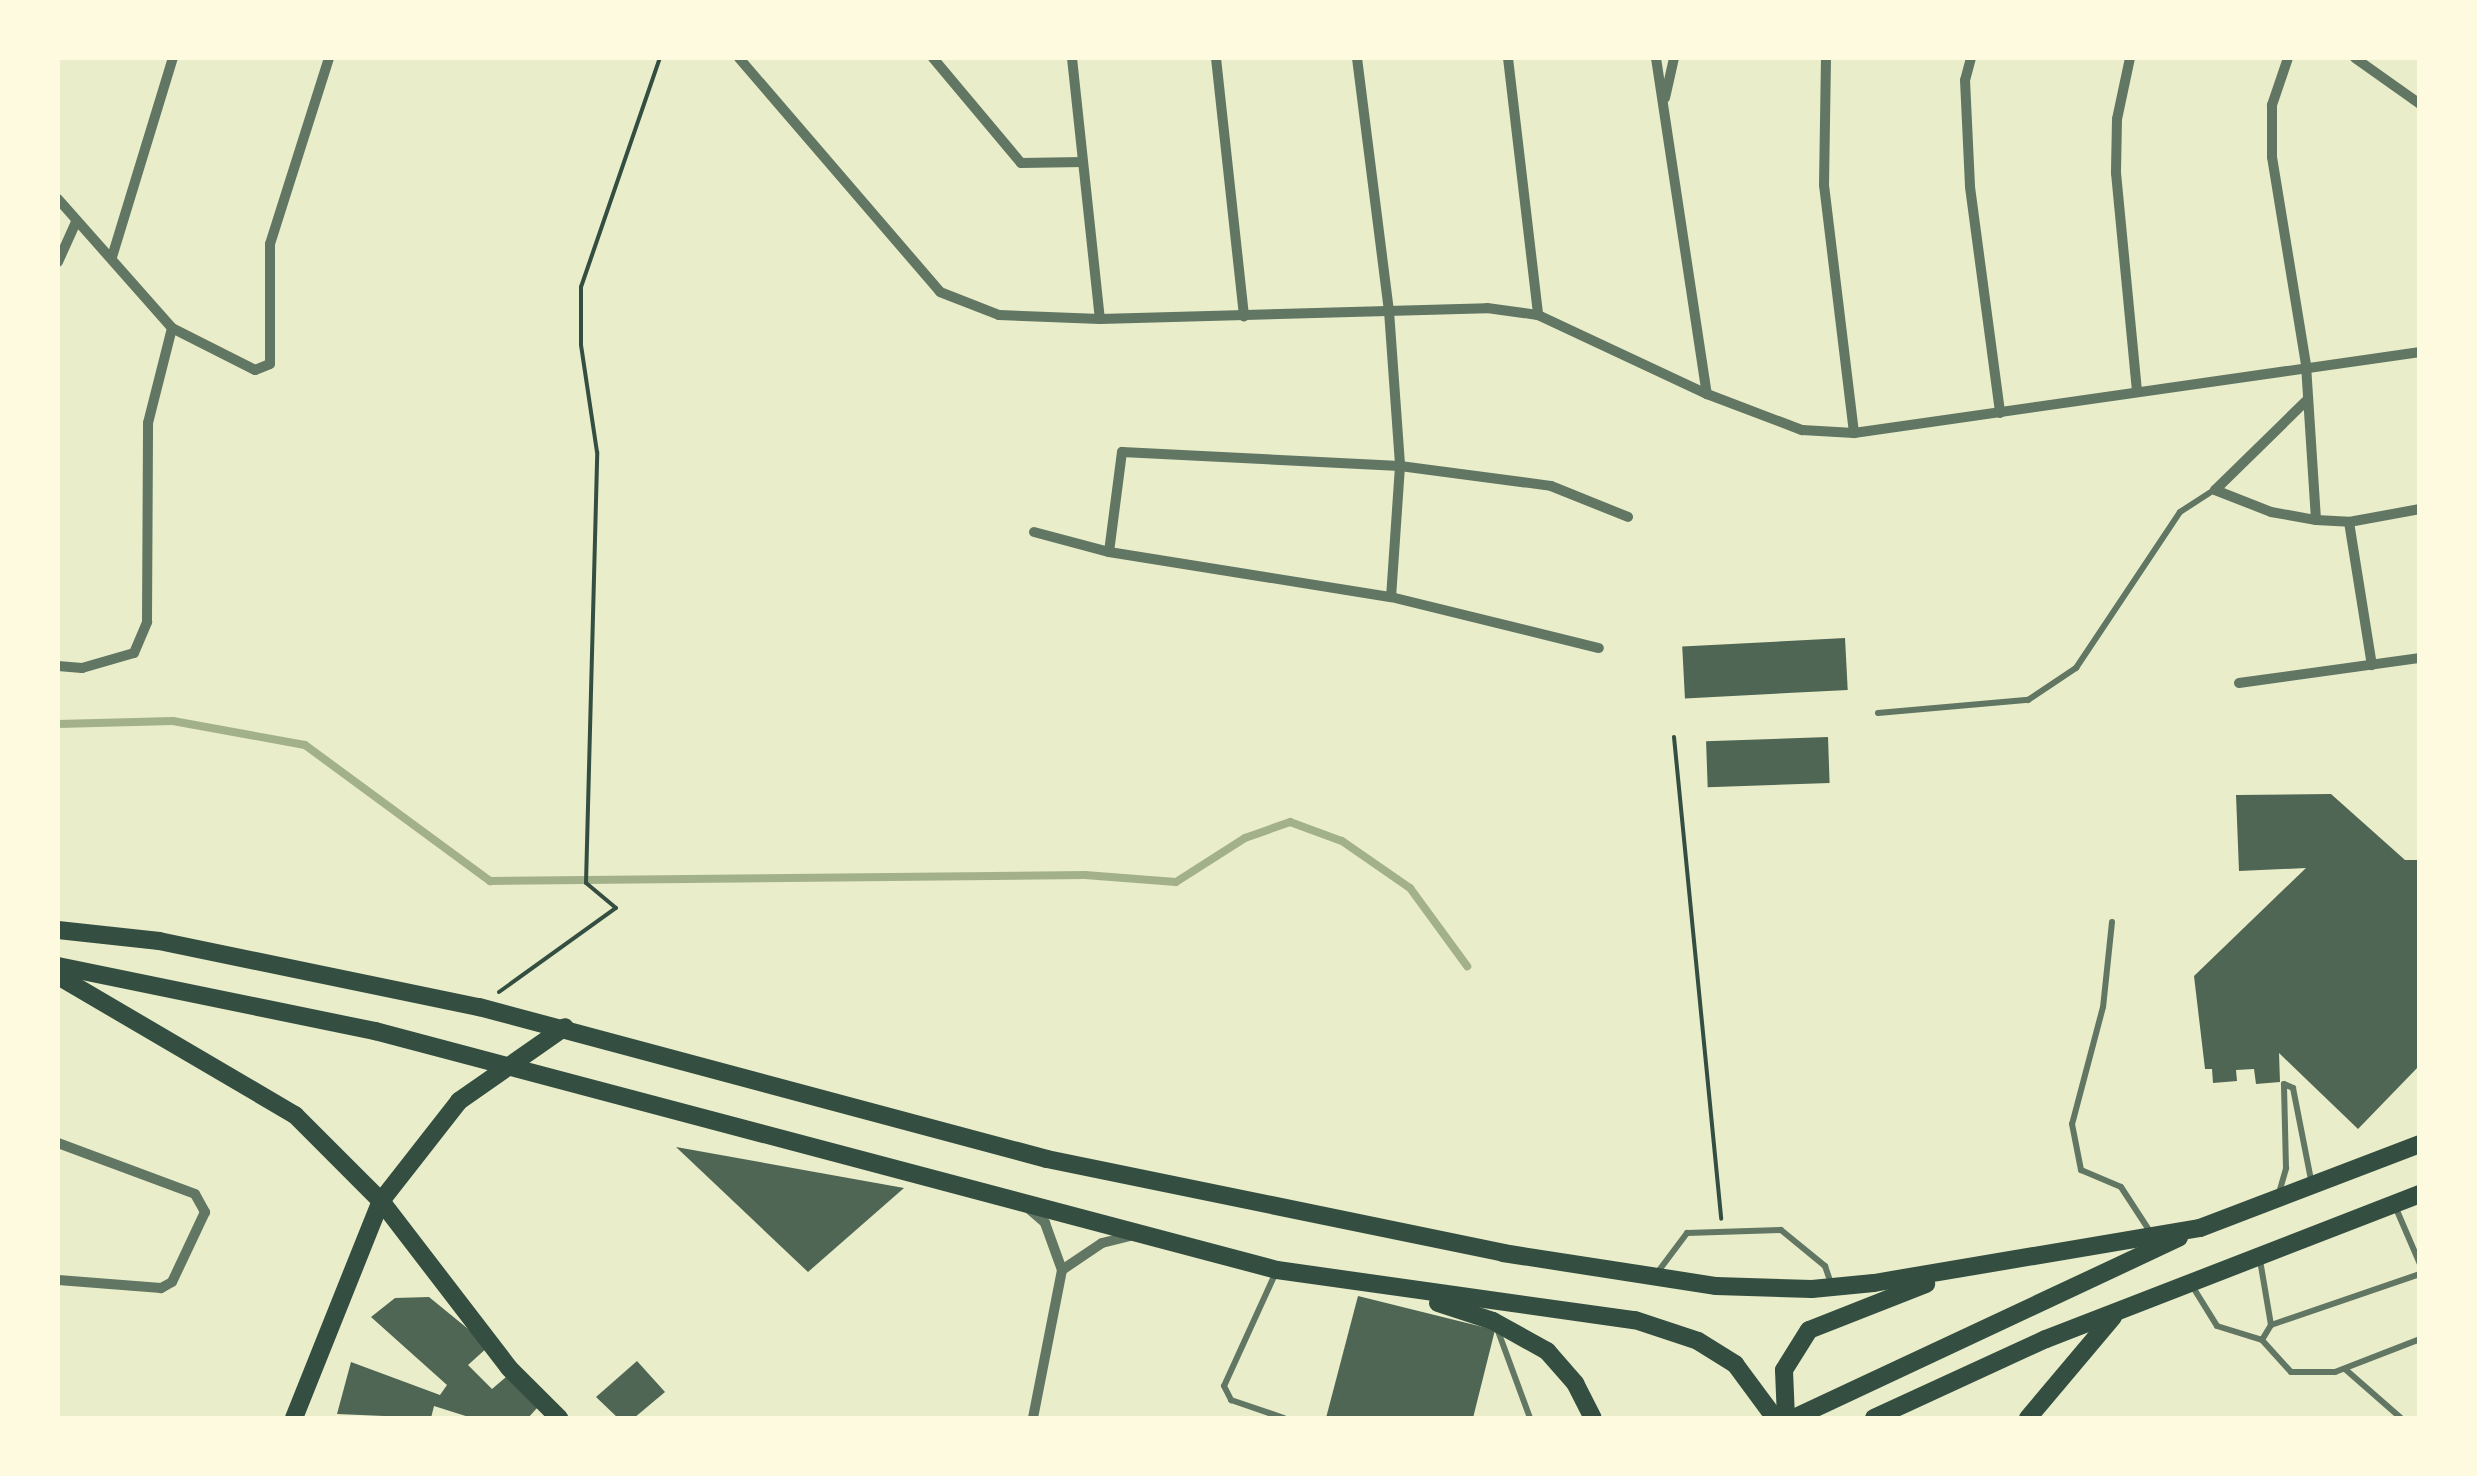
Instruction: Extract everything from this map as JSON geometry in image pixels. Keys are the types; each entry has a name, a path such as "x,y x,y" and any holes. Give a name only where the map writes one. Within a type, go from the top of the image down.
{"main road":[{"path":"58,930 159,941 479,1006 1048,1158 1653,1278 1755,1290 1833,1287 2156,1242"},
{"path":"58,966 375,1031 502,1068 1148,1232 1277,1270 1651,1325 1698,1341 1735,1364 1775,1418"},
{"path":"58,976 294,1115 380,1201 509,1368 559,1418"},
{"path":"294,1418 380,1201 459,1100 565,1027"},
{"path":"1964,1270 1809,1330 1784,1370 1794,1418 2156,1242 2320,1187 2420,1144"},
{"path":"1874,1418 2190,1282 2420,1194"},
{"path":"1384,1287 1492,1321 1547,1351 1575,1383 1594,1418"},
{"path":"2028,1418 2117,1313"}],"street":[{"path":"112,257 173,58"},
{"path":"58,199 172,328 254,370 270,364 274,352 270,244 330,58"},
{"path":"739,58 940,292 999,315 1100,319 1487,308 1538,315 1708,394 1802,430 1854,434 2306,365 2420,352"},
{"path":"933,58 1021,163 1084,162"},
{"path":"1072,58 1100,319"},
{"path":"1216,58 1244,316"},
{"path":"1356,58 1389,311 1400,466 1391,597"},
{"path":"1508,58 1538,315"},
{"path":"1656,58 1708,394"},
{"path":"1662,108 1674,58"},
{"path":"1826,58 1824,185 1854,434"},
{"path":"1972,58 1965,80 1970,188 2000,413"},
{"path":"2130,58 2117,119 2116,173 2137,392"},
{"path":"2288,58 2272,105 2272,157 2306,365 2316,520"},
{"path":"2354,58 2420,104"},
{"path":"58,262 76,222"},
{"path":"58,666 82,668 134,653 148,622 148,423 172,328"},
{"path":"2306,401 2215,490 2271,512 2316,520 2349,522 2420,508"},
{"path":"1108,547 1122,452 1400,466 1551,486 1628,516"},
{"path":"2349,522 2372,665"},
{"path":"1034,532 1391,597 1599,648"},
{"path":"2239,683 2420,658"},
{"path":"58,1143 196,1194 205,1212 172,1282 161,1288 58,1280"},
{"path":"1019,1201 1044,1222 1062,1270 1033,1418"},
{"path":"1062,1270 1102,1242 1148,1232"}],"lane":[{"path":"1878,713 2028,700 2076,668 2180,512 2215,490"},
{"path":"2112,922 2103,1007 2072,1124 2081,1170 2121,1188 2156,1242"},
{"path":"2276,1203 2286,1168 2284,1084 2293,1088 2305,1165 2320,1187"},
{"path":"2394,1204 2420,1264"},
{"path":"1653,1278 1687,1233 1780,1230 1825,1266 1833,1287"},
{"path":"2260,1257 2271,1325"},
{"path":"1277,1270 1224,1386 1231,1400 1284,1418"},
{"path":"2262,1340 2271,1325 2420,1274"},
{"path":"2190,1282 2217,1326 2262,1340 2291,1372 2344,1369 2420,1338"},
{"path":"1492,1321 1530,1418"},
{"path":"2344,1369 2401,1418"}],"path":[{"path":"479,1006 616,908 586,883 597,452 581,345 581,288 660,58"},
{"path":"1674,737 1722,1229"}],"building":[{"path":"1845,638 1848,690 1685,698 1682,647"},
{"path":"1828,737 1830,783 1708,787 1706,741"},
{"path":"2331,794 2405,860 2420,860 2420,1065 2358,1129 2279,1053 2280,1082 2256,1084 2254,1069 2236,1070 2237,1081 2213,1083 2212,1069 2205,1069 2194,976 2306,868 2239,871 2236,795"},
{"path":"676,1147 904,1188 808,1272"},
{"path":"1358,1296 1495,1330 1473,1418 1326,1418"},
{"path":"429,1297 489,1346 468,1365 492,1389 506,1377 537,1408 528,1418 472,1418 434,1406 431,1418 337,1414 351,1362 440,1395 447,1385 371,1317 395,1298"},
{"path":"637,1361 665,1392 634,1418 618,1418 596,1397"}],"waterway":[{"path":"58,724 173,721 305,745 490,881 1085,875 1176,882 1245,838 1290,822 1342,841 1410,888 1467,966"}]}
